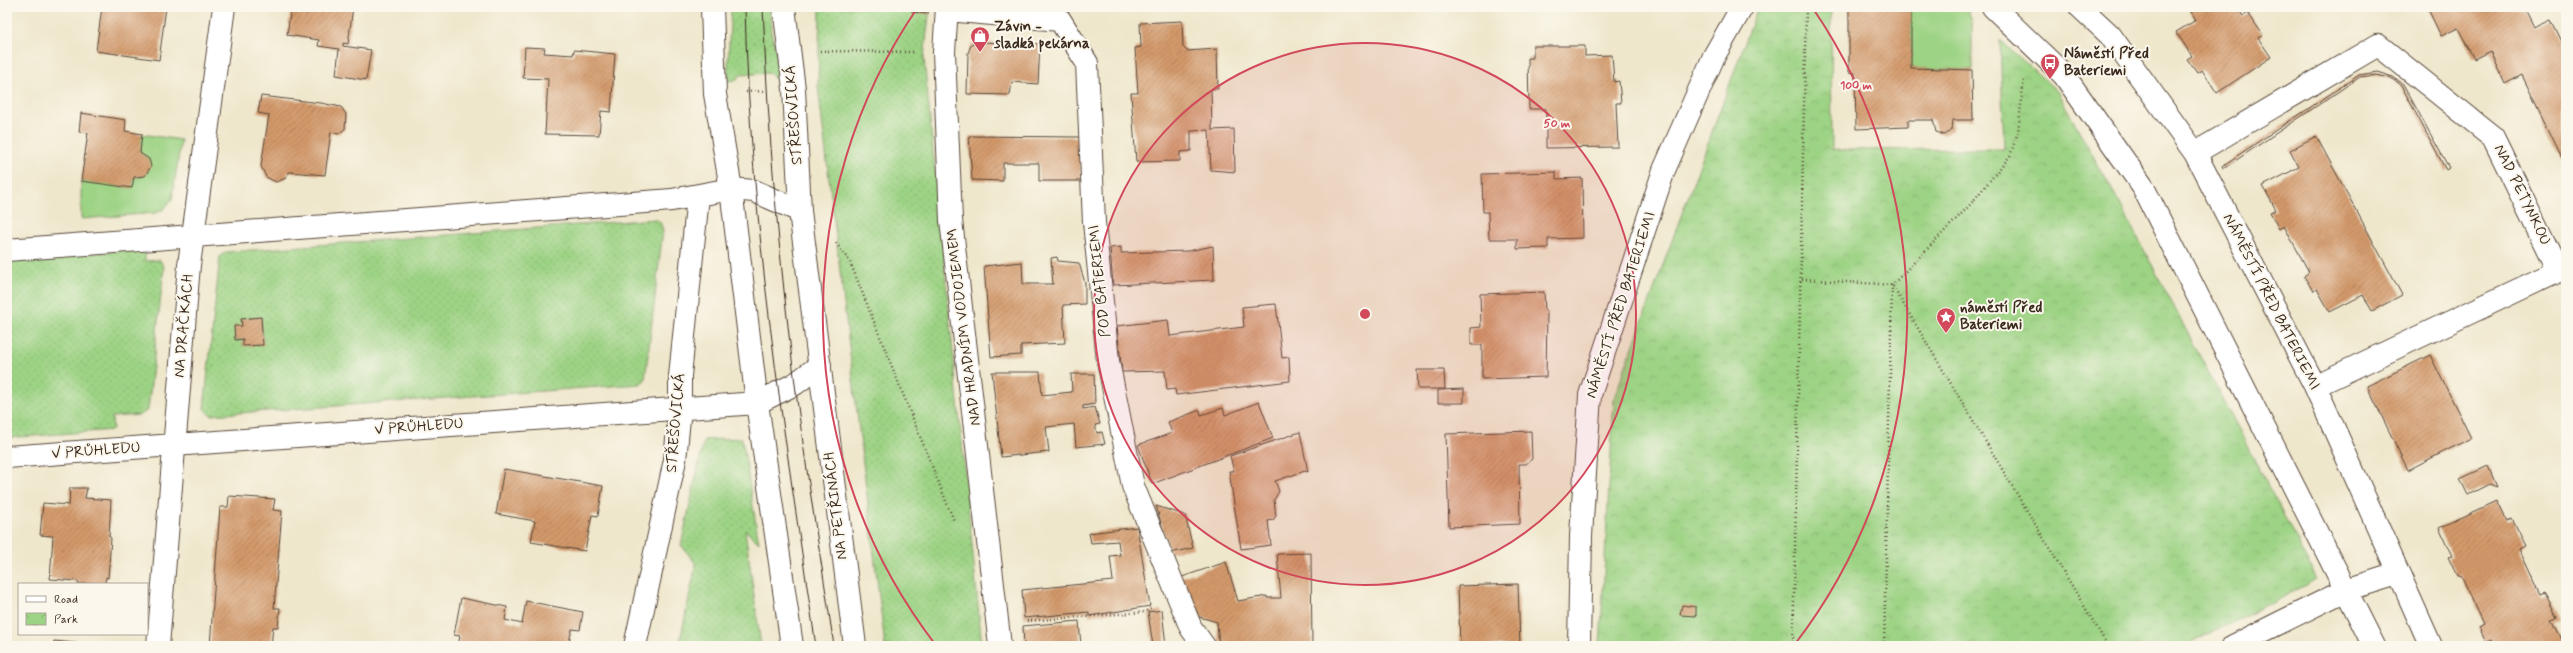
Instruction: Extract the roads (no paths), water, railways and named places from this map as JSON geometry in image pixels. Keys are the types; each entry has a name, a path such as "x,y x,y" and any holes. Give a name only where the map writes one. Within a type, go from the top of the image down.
{"street":[{"name":"NA DRAČKÁCH","path":"158,646 193,237 224,7"},
{"path":"712,7 715,94 731,189 757,403 792,646"},
{"name":"STŘEŠOVICKÁ","path":"784,7 794,89 800,211 820,365"},
{"name":"NÁMĚSTÍ PŘED BATERIEMI","path":"1579,646 1581,536 1590,394 1664,170 1714,56 1742,7"},
{"path":"1993,7 2064,75 2143,187 2374,646"},
{"name":"NÁMĚSTÍ PŘED BATERIEMI","path":"2080,7 2110,35 2195,153 2315,386 2397,574 2431,646"},
{"name":"NAD HRADNÍM VODOJEMEM","path":"947,8 944,52 951,220 990,543 1000,646"},
{"name":"POD BATERIEMI","path":"947,8 1060,20 1087,63 1094,222 1111,377 1133,486 1191,628 1204,646"},
{"name":"NAD PETYNKOU","path":"2195,153 2378,45 2493,137 2558,271 2315,386"},
{"path":"7,250 193,237 698,196 731,189 754,191 800,211"},
{"name":"STŘEŠOVICKÁ","path":"635,646 675,460 680,408 680,376 698,196"},
{"name":"V PRŮHLEDU","path":"7,457 757,403 795,384 820,365"},
{"name":"NA PETŘINÁCH","path":"820,365 836,505 856,646"},
{"path":"2233,646 2346,590 2397,574"}],"tram line":[{"path":"745,7 748,87 761,248 770,328 816,646"},
{"path":"763,7 771,149 789,337 799,417 834,646"}],"place":[{"name":"Závin - sladká pekárna","path":"980,53"},
{"name":"Náměstí Před Bateriemi","path":"2050,80"},
{"name":"náměstí Před Bateriemi","path":"1946,334"}]}
